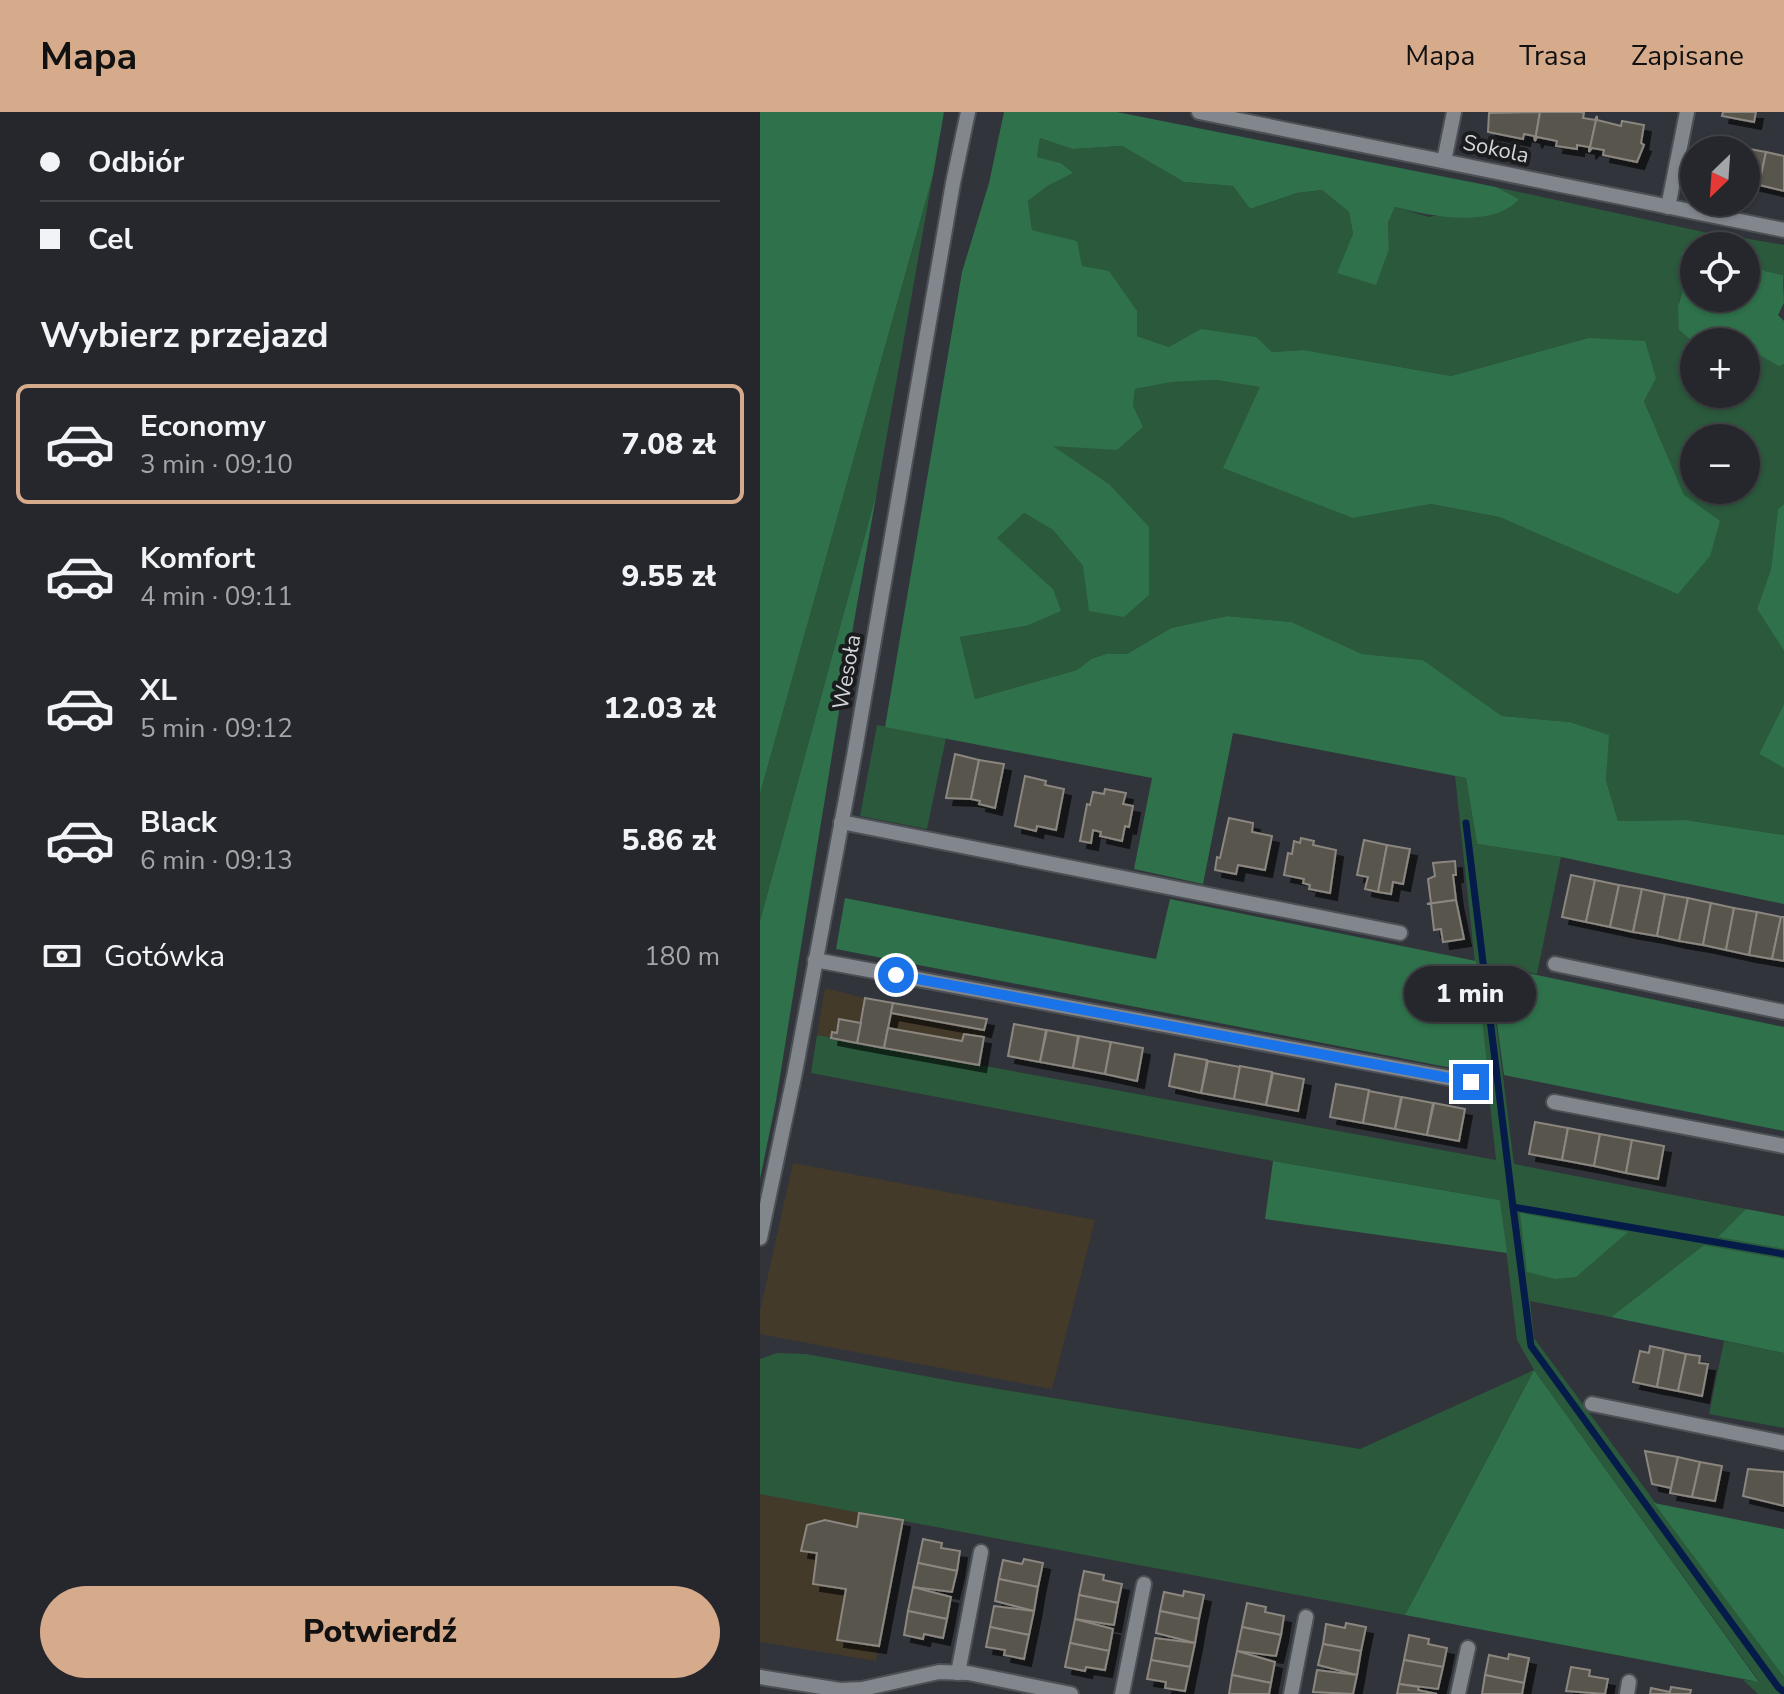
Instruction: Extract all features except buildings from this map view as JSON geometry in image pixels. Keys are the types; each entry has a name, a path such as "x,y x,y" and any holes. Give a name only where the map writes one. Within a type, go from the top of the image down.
{"street":[{"name":"Wesoła","path":"760,1238 841,822 968,112"},
{"name":"Sokola","path":"1199,112 1784,230"},
{"path":"1444,161 1454,112"},
{"path":"1668,207 1687,112"},
{"path":"841,822 1400,933"},
{"path":"815,960 1471,1082"},
{"path":"1555,964 1784,1012"},
{"path":"1554,1102 1784,1146"},
{"path":"1592,1404 1784,1443"},
{"path":"958,1673 981,1552"},
{"path":"1122,1694 1144,1584"},
{"path":"1291,1694 1306,1617"},
{"path":"1458,1694 1468,1648"},
{"path":"760,1677 840,1690 862,1689 939,1672 958,1673 1041,1691 1071,1694"}],"shaded area":[{"path":"825,988 987,1019 979,1065 817,1035"},
{"path":"793,1163 1095,1220 1052,1389 760,1334 760,1311"},
{"path":"760,1494 903,1520 876,1661 760,1642"}],"green space":[{"path":"760,112 944,112 933,175 760,794"},
{"path":"1004,112 1117,112 1496,187 1519,199 1508,208 1477,217 1425,214 1395,207 1388,223 1389,249 1376,285 1337,273 1353,234 1349,212 1322,190 1297,193 1250,209 1233,186 1184,182 1122,146 1072,149 1040,138 1037,157 1061,163 1073,173 1049,185 1028,201 1032,230 1077,241 1082,266 1109,271 1137,311 1137,336 1169,347 1201,329 1256,337 1272,352 1304,350 1451,376 1588,338 1645,341 1656,378 1644,401 1680,486 1680,504 1696,504 1720,521 1710,556 1678,594 1499,517 1431,504 1353,518 1223,468 1260,387 1216,380 1172,382 1135,389 1133,406 1143,427 1117,450 1053,446 1109,484 1149,527 1149,595 1124,617 1089,611 1083,566 1053,530 1024,513 997,538 1053,589 1061,611 1026,626 960,637 975,699 1077,670 1091,659 1106,654 1127,654 1171,628 1227,616 1291,622 1362,654 1423,660 1502,716 1570,722 1609,735 1606,780 1618,821 1686,820 1784,835 1784,904 1561,857 1477,844 1466,778 1233,733 1203,884 1134,869 1152,778 885,727 962,272 989,183"},
{"path":"1040,138 1072,149 1122,146 1184,182 1233,186 1250,209 1297,193 1322,190 1349,212 1353,234 1389,249 1388,223 1395,207 1429,217 1519,199 1496,187 1704,232 1680,232 1680,408 1760,408 1760,355 1779,365 1784,364 1784,504 1778,509 1771,569 1757,609 1784,651 1784,704 1759,754 1784,768 1784,835 1686,820 1618,821 1606,780 1608,735 1570,722 1502,716 1423,660 1361,654 1290,622 1227,616 1171,628 1127,654 1106,654 1091,659 1077,670 975,699 960,637 1026,626 1053,589 996,538 1024,513 1053,530 1083,566 1109,484 1052,446 1133,406 1135,389 1172,382 1216,380 1261,387 1353,518 1431,504 1499,517 1678,593 1683,504 1760,504 1760,424 1680,424 1680,486 1644,401 1655,378 1588,338 1451,376 1304,350 1272,352 1255,337 1169,347 1137,336 1082,266 1076,241 1032,230 1028,201 1072,173 1061,163 1037,157"},
{"path":"933,175 877,491 760,921 760,794"},
{"path":"1760,241 1784,245 1784,284 1783,275 1760,267"},
{"path":"1760,267 1783,275 1784,303 1778,315 1784,321 1784,364 1779,366 1760,355 1760,328 1680,328 1680,331 1678,307 1680,300 1680,312 1760,312"},
{"path":"877,491 776,1101 760,1179 760,921"},
{"path":"1784,504 1784,651 1757,609 1771,569 1778,509"},
{"path":"1784,704 1784,768 1759,754"},
{"path":"877,725 946,738 927,829 860,816"},
{"path":"1455,776 1466,778 1477,844 1561,857 1537,974 1489,966 1514,1164 1746,1209 1719,1237 1784,1249 1784,1259 1704,1245 1611,1317 1530,1301 1534,1338 1784,1677 1784,1694 1758,1694 1743,1680 1759,1681 1534,1370 1517,1340 1500,1200 1273,1161 811,1073 817,1035 1496,1160"},
{"path":"845,898 1156,959 1170,899 1476,961 1488,1075 836,949"},
{"path":"1489,965 1784,1027 1784,1131 1504,1075"},
{"path":"1273,1161 1500,1200 1507,1253 1265,1219"},
{"path":"1746,1209 1784,1216 1784,1249 1718,1237"},
{"path":"1520,1213 1628,1232 1576,1277 1555,1279 1527,1272"},
{"path":"1704,1245 1784,1259 1784,1353 1611,1317"},
{"path":"1724,1341 1784,1353 1784,1428 1709,1414"},
{"path":"777,1353 806,1354 1360,1449 1534,1370 1405,1615 760,1494 760,1359"},
{"path":"1534,1370 1759,1682 1405,1615"},
{"path":"1654,1503 1784,1529 1784,1677"}],"waterway":[{"path":"1466,823 1513,1207"},
{"path":"1784,1254 1513,1207 1531,1346 1784,1692"}],"route":[{"path":"896,975 1471,1082"}]}
